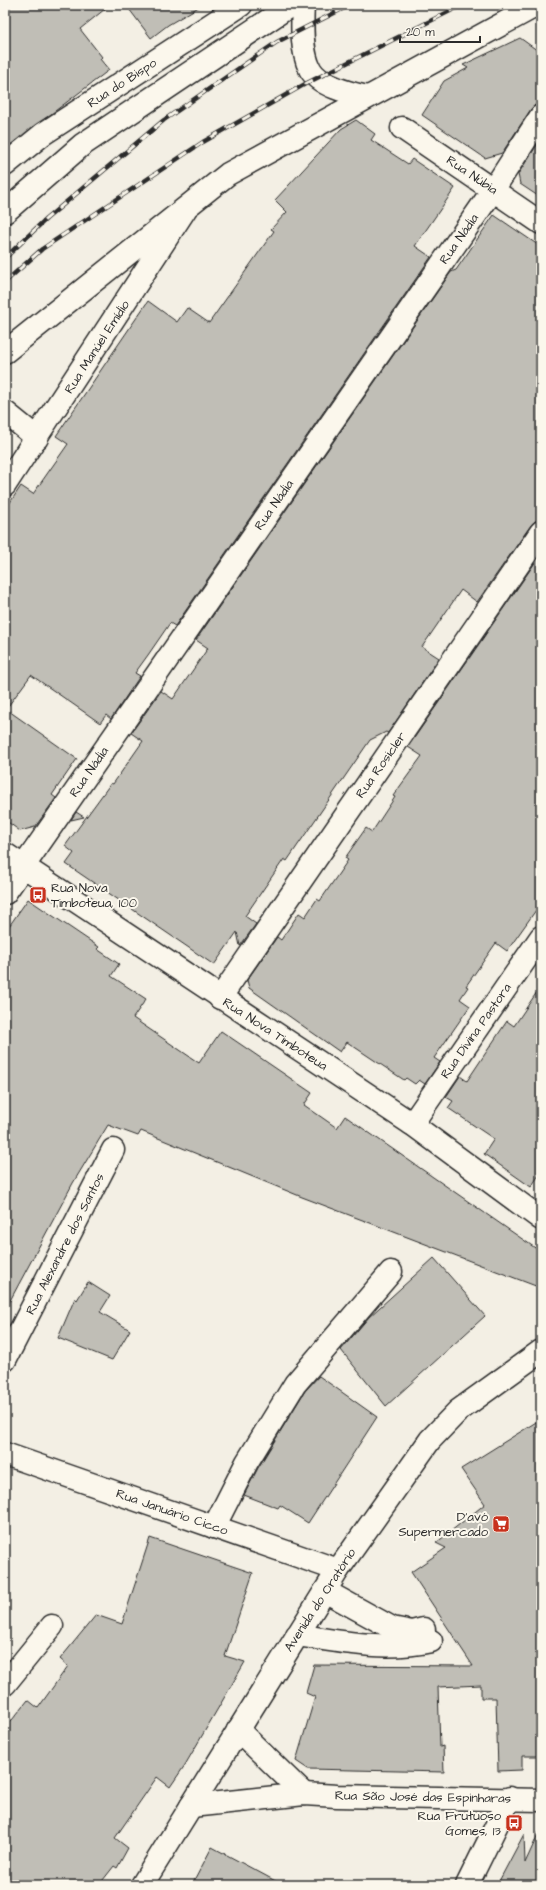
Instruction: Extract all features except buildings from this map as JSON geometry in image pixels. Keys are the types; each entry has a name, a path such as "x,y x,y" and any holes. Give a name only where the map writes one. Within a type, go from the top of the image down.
{"street":[{"name":"Rua do Bispo","path":"5,165 43,134 241,5"},
{"path":"5,212 82,145 291,5"},
{"path":"303,5 303,37 310,69 325,82 344,91 366,97"},
{"path":"5,352 228,174 366,97 537,5"},
{"name":"Rua Nádia","path":"5,893 493,190 541,116"},
{"name":"Rua Núbia","path":"402,128 541,223"},
{"name":"Rua Manúel Emídio","path":"5,485 187,207"},
{"path":"5,412 37,438"},
{"name":"Rua Rosicler","path":"220,998 541,532"},
{"name":"Rua Nova Timboteua","path":"5,854 412,1124 541,1219"},
{"name":"Rua Divina Pastora","path":"412,1124 541,937"},
{"name":"Rua Alexandre dos Santos","path":"5,1360 113,1150"},
{"path":"214,1527 247,1462 295,1384 391,1272"},
{"name":"Avenida do Oratório","path":"142,1885 338,1570 430,1440 458,1411 541,1350"},
{"name":"Rua Januário Cicco","path":"5,1454 338,1570"},
{"path":"297,1635 362,1644 412,1646 428,1635 392,1628 325,1591"},
{"path":"5,1684 52,1626"},
{"path":"238,1730 304,1794"},
{"name":"Rua São José das Espinharas","path":"191,1806 304,1794 337,1796 510,1798 541,1800"},
{"path":"467,1885 510,1798"}],"railway":[{"path":"5,258 46,219 164,120 277,42 350,5"},
{"path":"5,282 42,249 203,142 307,83 462,5"}],"place":[{"name":"Rua Nova Timboteua, 100","path":"38,895"},
{"name":"D'avó Supermercado","path":"501,1524"},
{"name":"Rua Frutuoso Gomes, 13","path":"514,1823"}]}
